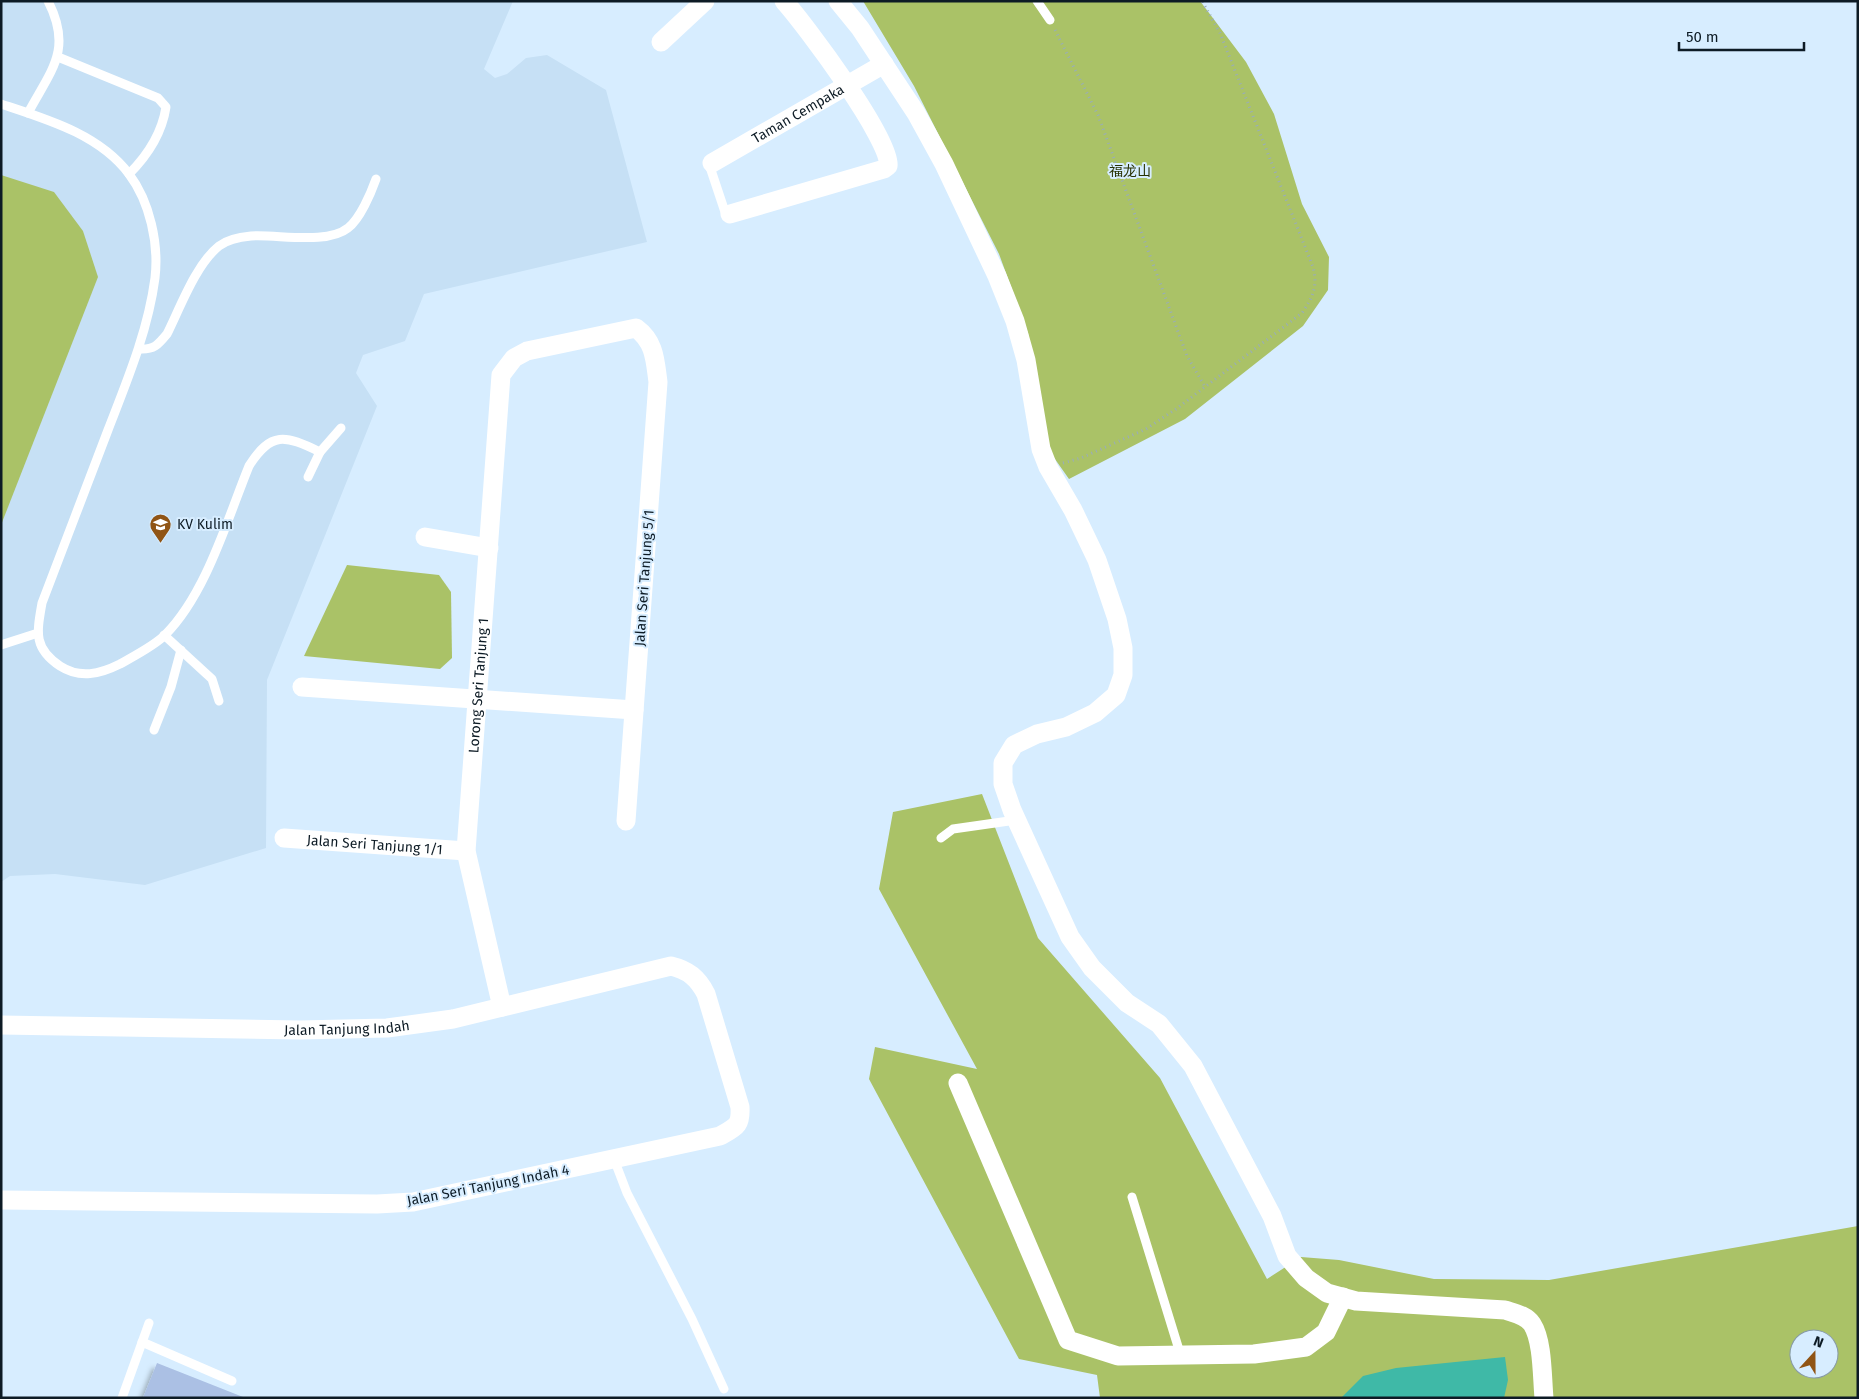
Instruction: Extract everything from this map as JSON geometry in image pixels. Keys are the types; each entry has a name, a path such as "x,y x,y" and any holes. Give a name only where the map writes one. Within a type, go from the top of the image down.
{"street":[{"path":"661,42 705,1"},
{"path":"730,214 884,169 888,166 889,161 879,137 847,86 806,25 784,1"},
{"path":"838,1 884,64 916,113 944,164 998,276 1015,321 1026,360 1042,449 1048,467 1073,510 1097,560 1117,619 1123,648 1123,675 1116,695 1095,713 1066,727 1037,734 1014,745 1003,763 1003,784 1016,820 1070,937 1092,968 1127,1003 1159,1024 1193,1066 1272,1216 1287,1256 1306,1278 1327,1292 1356,1301 1505,1310 1520,1314 1532,1323 1538,1340 1544,1398"},
{"name":"Taman Cempaka","path":"712,163 884,64"},
{"name":"Jalan Seri Tanjung 5/1","path":"510,362 527,351 636,328 647,336 653,350 658,382 626,822"},
{"name":"Lorong Seri Tanjung 1","path":"502,1007 466,851 501,375 510,362"},
{"path":"425,537 489,548"},
{"path":"302,687 477,701 634,710"},
{"name":"Jalan Seri Tanjung 1/1","path":"284,838 466,851"},
{"name":"Jalan Tanjung Indah","path":"1,1025 300,1030 387,1028 453,1019 671,966 685,969"},
{"name":"Jalan Seri Tanjung Indah 4","path":"1,1200 377,1204 413,1202 720,1136 734,1128 740,1120 740,1107 706,994 700,981 685,969"},
{"path":"958,1083 1068,1340 1118,1356 1180,1353 1254,1354 1306,1347 1326,1332 1342,1297"}],"lane":[{"path":"28,113 58,58 61,43 57,19 48,1"},
{"path":"1037,1 1050,20"},
{"path":"58,58 158,98 166,107 152,145 144,159 129,174"},
{"path":"1,104 28,113 87,138 129,174 143,200 155,251 155,278 139,349 42,603 38,633 39,644 48,658 65,669 83,674 102,673 124,662 164,635 193,600 249,466 259,449 273,440 289,439 320,452"},
{"path":"712,163 711,170 725,212 730,214"},
{"path":"139,349 151,350 167,334 207,256 220,244 237,238 259,236 324,237 348,228 369,198 376,179"},
{"path":"308,477 320,452 341,428"},
{"path":"1,645 38,633"},
{"path":"164,635 212,679 218,691 219,701"},
{"path":"154,730 171,687 181,650"},
{"path":"941,838 953,829 1016,820"},
{"path":"614,1159 627,1193 692,1319 724,1389"},
{"path":"1132,1197 1180,1353"},
{"path":"122,1398 149,1323"},
{"path":"142,1342 232,1382"}],"path":[{"path":"1048,467 1081,458 1146,429 1176,409 1204,385 1302,313 1313,296 1317,282 1313,267 1249,102 1220,33 1202,1"},
{"path":"1050,20 1098,115 1187,356 1204,385"}],"shaded area":[{"name":"KV Kulim","path":"1,1 513,1 484,69 495,78 507,74 526,58 547,55 606,90 647,242 424,294 405,341 363,355 356,373 377,406 267,680 266,848 145,885 55,874 10,876 1,882"},
{"path":"1505,1357 1508,1380 1504,1398 1341,1398 1363,1376 1396,1368"}],"green space":[{"name":"福龙山","path":"863,1 1200,1 1246,62 1274,114 1302,204 1329,257 1328,290 1303,326 1185,419 1069,479 1050,452 1028,333 999,254 914,86"},
{"path":"1,175 54,192 83,231 98,277 1,525"},
{"path":"347,565 439,575 451,592 452,658 440,669 304,656"},
{"path":"982,794 1038,938 1160,1078 1267,1279 1301,1257 1339,1260 1434,1279 1549,1280 1858,1226 1858,1398 1100,1398 1097,1375 1019,1359 869,1079 875,1047 977,1069 879,889 893,812"}],"building":[{"path":"157,1363 243,1397 243,1398 143,1398"}],"place":[{"name":"KV Kulim","path":"161,543"}]}
